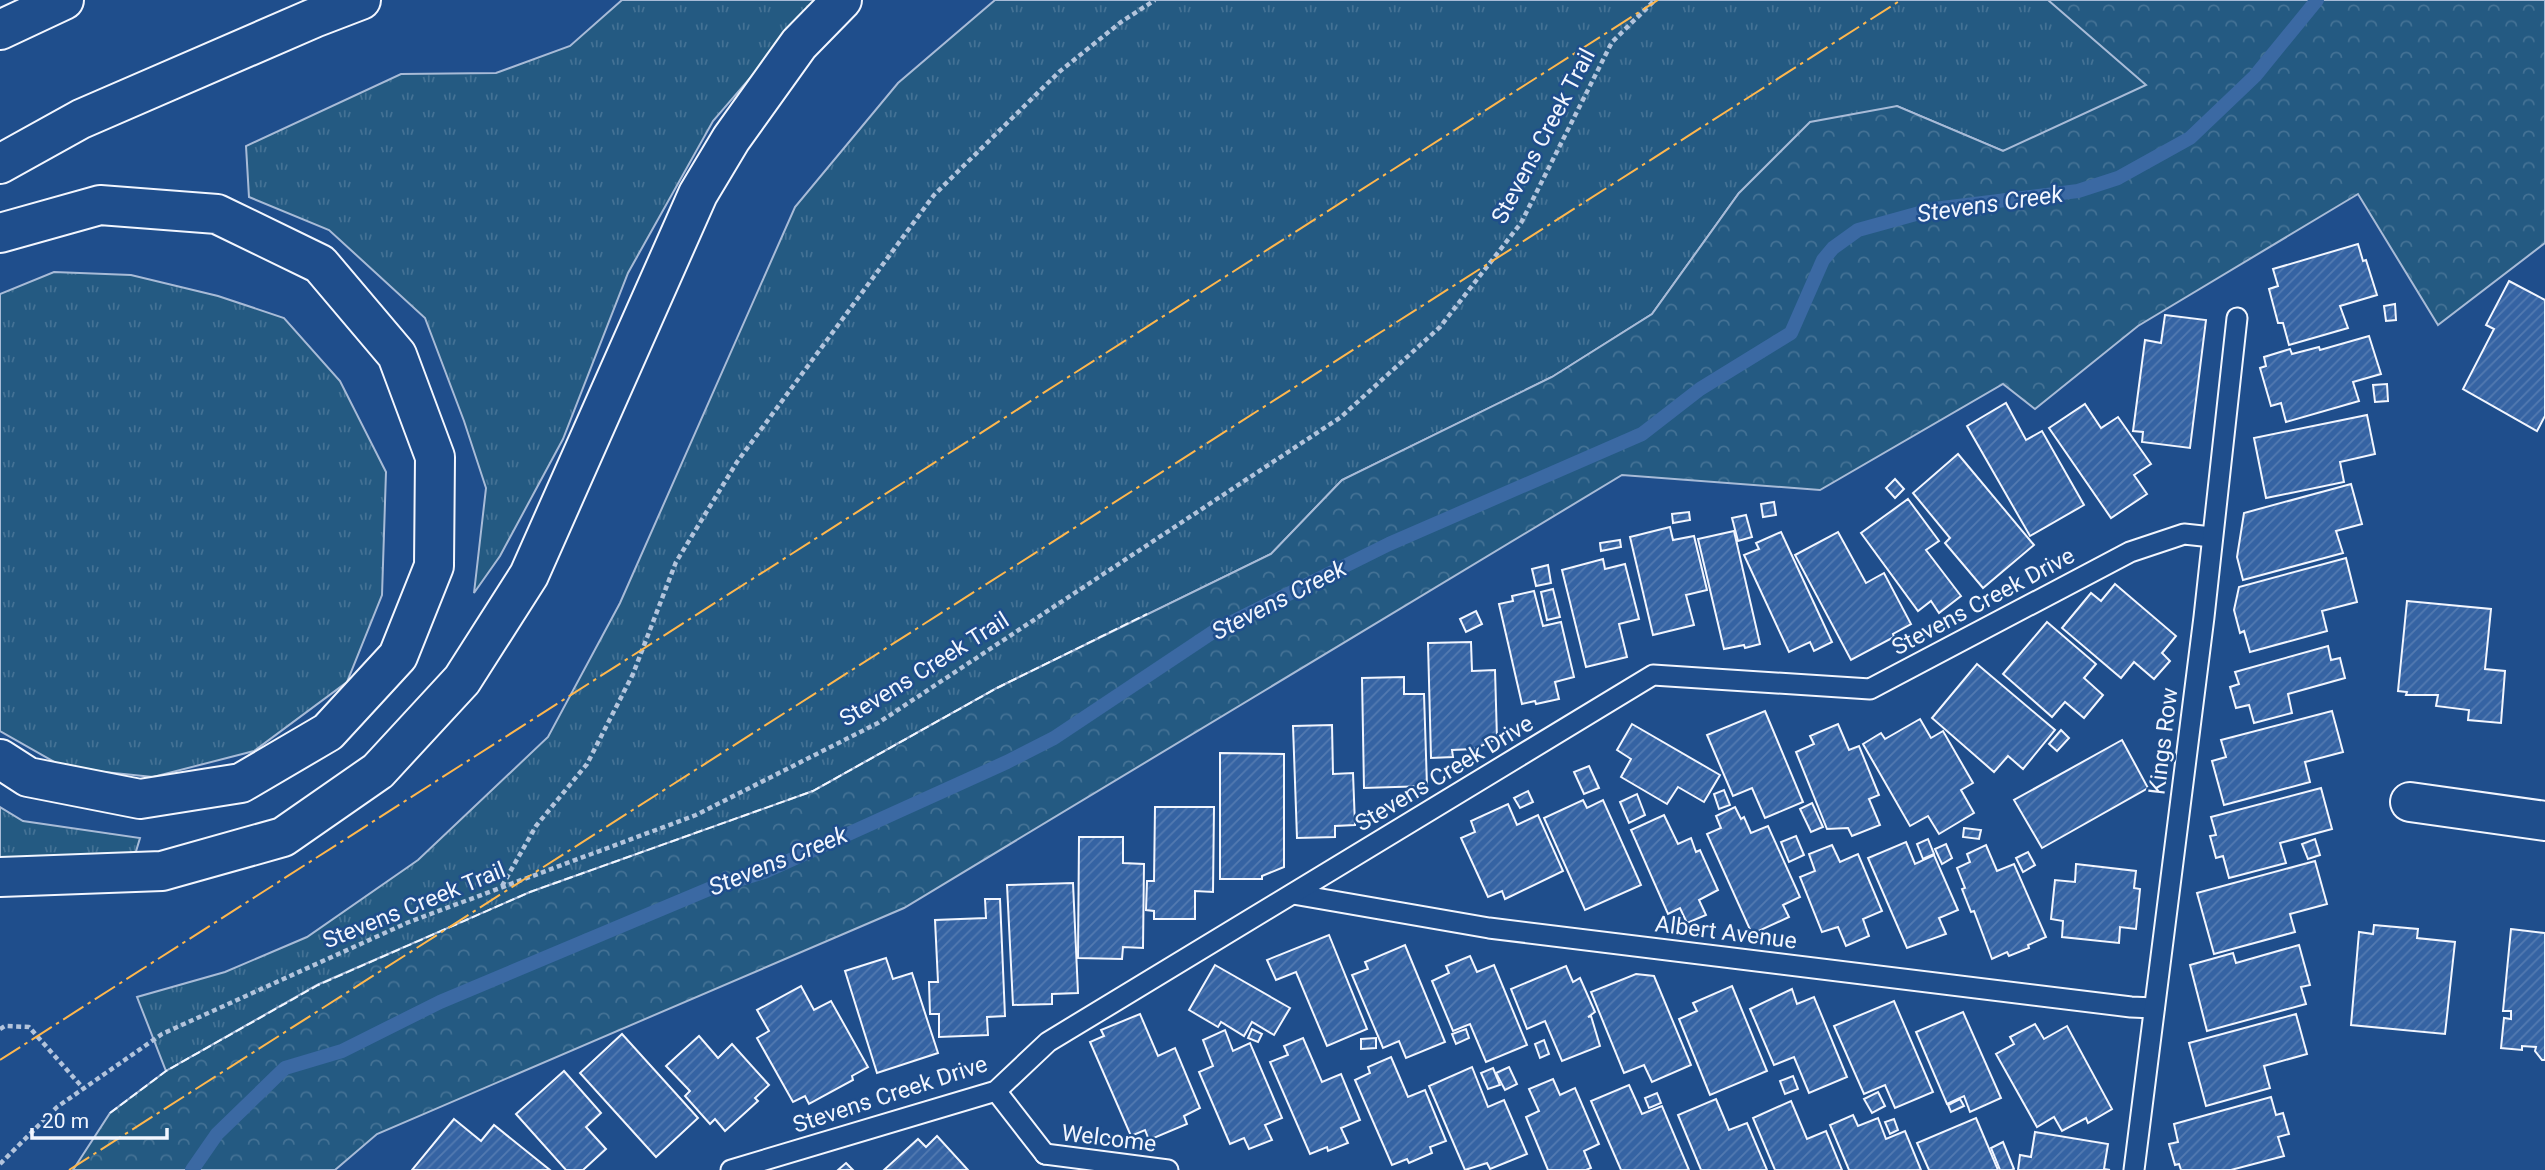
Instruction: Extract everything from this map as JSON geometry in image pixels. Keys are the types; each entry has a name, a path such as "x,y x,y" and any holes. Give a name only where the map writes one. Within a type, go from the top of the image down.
{"main road":[{"path":"0,164 81,119 361,0"},
{"path":"0,877 162,871 189,864 283,837 378,771 462,680 529,575 698,194 731,139 799,44 842,0"},
{"path":"0,30 59,2"},
{"path":"0,233 100,205 217,214 320,264 397,355 435,457 433,566 429,579 398,656 328,732 241,783 139,799 27,777 0,758"},
{"path":"2410,802 2545,821"}],"lane":[{"name":"Kings Row","path":"2134,1170 2202,630 2237,318"},
{"name":"Stevens Creek Drive","path":"731,1170 996,1091 1048,1042 1653,675 1871,688 2130,552 2184,534 2212,537"},
{"name":"Albert Avenue","path":"1293,894 1489,928 2154,1008"},
{"path":"996,1091 1044,1162"},
{"name":"Welcome","path":"1044,1162 1168,1170"}],"path":[{"path":"501,888 536,826 587,764 633,674 676,562 737,462 934,195 1059,72 1121,22 1155,0"},
{"name":"Stevens Creek Trail","path":"0,1164 57,1107 162,1034 409,922 696,815 878,723 1341,417 1440,327 1521,223 1612,42 1655,0"},
{"path":"0,1029 5,1026 30,1027 83,1088"}],"green space":[{"path":"622,0 817,0 713,121 628,273 563,439 500,556 474,593 486,488 425,318 329,230 249,197 246,146 401,74 496,73 570,46"},
{"path":"995,0 2265,0 2217,80 2003,151 1897,106 1739,193 1652,314 1552,377 1342,480 1271,554 997,688 813,791 318,985 166,1071 137,997 225,972 307,937 418,860 548,737 620,603 795,207 898,83"},
{"path":"2048,0 2545,0 2545,243 2438,325 2358,194 2138,326 2035,409 2003,384 1820,490 1622,475 904,908 377,1134 335,1170 73,1170 110,1113 166,1071 317,985 530,892 813,791 997,688 1271,554 1342,480 1552,377 1652,314 1739,193 1810,122 1897,106 2003,151 2146,85"},
{"path":"54,272 131,275 218,296 284,318 340,381 386,472 382,595 347,682 254,751 153,777 65,768 0,731 0,294"},
{"path":"0,807 23,821 140,838 134,858 0,862"}],"building":[{"path":"2358,244 2377,295 2340,306 2348,328 2289,345 2283,323 2278,323 2269,289 2278,286 2273,269"},
{"path":"2509,281 2545,300 2545,416 2537,431 2463,389 2494,329 2486,325"},
{"path":"2395,304 2396,320 2386,321 2384,306"},
{"path":"2165,315 2206,320 2190,448 2142,442 2143,432 2133,431 2145,340 2161,343"},
{"path":"2369,336 2381,374 2353,382 2359,401 2286,422 2281,403 2271,406 2260,368 2266,366 2264,357 2290,349 2292,354 2319,347 2320,350"},
{"path":"2387,384 2388,401 2375,402 2373,385"},
{"path":"2006,403 2026,440 2042,431 2084,505 2030,536 1967,426"},
{"path":"2085,404 2101,428 2118,417 2151,464 2134,475 2147,494 2111,518 2049,428"},
{"path":"2367,415 2375,454 2340,462 2344,482 2266,498 2254,438"},
{"path":"1958,454 2034,545 1983,588 1945,543 1950,538 1913,493"},
{"path":"1895,479 1904,489 1895,498 1886,488"},
{"path":"2351,484 2362,524 2336,531 2343,553 2243,580 2237,557 2244,513"},
{"path":"1908,499 1939,541 1926,550 1961,596 1939,613 1931,601 1918,611 1861,533"},
{"path":"1774,502 1776,515 1763,517 1761,504"},
{"path":"1689,512 1690,520 1673,523 1672,514"},
{"path":"1746,515 1752,537 1738,541 1732,518"},
{"path":"1670,527 1673,540 1694,536 1707,590 1686,595 1694,625 1653,635 1630,537"},
{"path":"1734,531 1760,644 1724,649 1698,539"},
{"path":"1781,532 1832,642 1814,651 1810,642 1789,652 1744,555 1759,549 1756,543"},
{"path":"1838,532 1866,583 1884,573 1911,624 1893,634 1894,637 1851,660 1795,555"},
{"path":"1620,540 1621,547 1601,551 1600,543"},
{"path":"2346,558 2357,602 2322,611 2327,631 2250,652 2244,631 2240,633 2234,610 2239,587"},
{"path":"1603,559 1605,569 1625,564 1639,619 1619,624 1627,657 1586,667 1562,570"},
{"path":"1548,565 1551,583 1536,586 1532,569"},
{"path":"2115,584 2176,636 2162,653 2170,661 2154,679 2134,662 2121,678 2062,628 2091,593 2101,601"},
{"path":"1553,589 1560,617 1547,620 1541,592"},
{"path":"1534,591 1543,626 1561,622 1574,677 1555,682 1559,699 1522,704 1499,604 1513,601 1512,596"},
{"path":"2407,601 2491,609 2485,669 2505,671 2501,723 2468,720 2469,710 2436,706 2438,695 2406,695 2407,692 2398,691"},
{"path":"1476,611 1482,624 1466,632 1460,619"},
{"path":"2047,622 2096,664 2084,678 2103,695 2084,718 2065,702 2052,717 2003,674"},
{"path":"1471,642 1472,671 1495,670 1497,739 1474,749 1452,750 1453,757 1431,758 1428,643"},
{"path":"2328,646 2331,660 2340,658 2345,678 2288,694 2292,713 2254,723 2249,705 2236,708 2230,687 2239,684 2235,672"},
{"path":"1977,664 2055,730 2023,769 2008,756 1994,772 1932,718"},
{"path":"1404,677 1404,694 1424,694 1427,786 1364,788 1362,678"},
{"path":"1765,711 1803,802 1765,818 1752,788 1733,796 1707,735"},
{"path":"2332,711 2343,752 2305,762 2310,782 2224,805 2212,761 2226,757 2221,740"},
{"path":"1920,719 1931,738 1943,731 1973,783 1961,790 1974,813 1939,834 1928,816 1910,826 1863,744 1881,733 1885,739"},
{"path":"1632,724 1720,775 1704,802 1678,787 1667,804 1621,777 1631,759 1617,750"},
{"path":"1838,724 1849,750 1859,746 1879,795 1869,799 1880,825 1852,836 1848,828 1827,829 1796,752 1814,744 1810,736"},
{"path":"1332,725 1333,774 1353,773 1355,825 1335,826 1335,837 1297,838 1293,726"},
{"path":"2061,730 2069,738 2057,751 2049,744"},
{"path":"2122,740 2148,788 2042,848 2014,800"},
{"path":"1220,753 1284,754 1284,867 1262,876 1262,879 1220,879"},
{"path":"1589,766 1599,788 1584,794 1574,772"},
{"path":"2321,788 2332,829 2280,843 2286,863 2229,878 2223,856 2216,858 2210,836 2216,835 2211,817"},
{"path":"1724,790 1730,805 1719,809 1714,794"},
{"path":"1528,791 1533,802 1520,808 1514,798"},
{"path":"1637,794 1645,815 1629,823 1620,802"},
{"path":"1583,800 1587,808 1603,800 1641,885 1585,910 1544,818"},
{"path":"1812,803 1823,827 1811,832 1800,809"},
{"path":"1508,804 1517,825 1538,815 1563,871 1505,899 1502,891 1488,897 1461,838 1475,832 1471,821"},
{"path":"1155,807 1214,807 1213,892 1195,891 1195,919 1154,919 1154,911 1146,910 1147,881 1154,881"},
{"path":"1735,807 1741,819 1744,817 1751,833 1768,826 1800,897 1783,905 1789,917 1752,934 1707,834 1721,828 1716,816"},
{"path":"1664,815 1678,844 1691,838 1696,852 1700,850 1718,890 1699,900 1706,915 1687,923 1680,908 1668,914 1631,830"},
{"path":"1964,828 1981,830 1979,839 1963,837"},
{"path":"1796,836 1804,855 1789,862 1781,842"},
{"path":"1079,837 1123,837 1123,863 1144,864 1143,948 1123,947 1122,959 1078,958"},
{"path":"1928,839 1934,854 1923,859 1917,844"},
{"path":"2315,839 2320,855 2308,859 2302,844"},
{"path":"1906,842 1915,864 1934,855 1958,910 1939,918 1946,934 1907,948 1868,858"},
{"path":"1946,844 1952,858 1942,864 1935,849"},
{"path":"1832,845 1840,862 1858,854 1882,911 1863,919 1869,936 1846,946 1838,927 1822,932 1800,877 1815,871 1809,854"},
{"path":"1986,845 1997,871 2014,864 2046,937 2028,945 2029,948 2009,956 2007,952 1992,959 1974,911 1971,912 1962,889 1965,888 1957,868 1970,862 1967,854"},
{"path":"2028,852 2035,865 2023,872 2016,858"},
{"path":"2315,861 2327,904 2290,914 2295,932 2214,954 2197,893"},
{"path":"2076,864 2136,871 2134,888 2140,889 2136,929 2120,927 2119,943 2062,937 2063,921 2051,919 2055,880 2075,882"},
{"path":"1073,883 1078,993 1052,994 1052,1004 1013,1005 1007,885"},
{"path":"985,899 1000,899 1005,1016 987,1017 988,1035 939,1037 939,1014 930,1014 929,982 938,982 935,920 986,918"},
{"path":"2374,925 2418,929 2417,938 2455,942 2445,1034 2351,1025 2359,932 2373,934"},
{"path":"2511,929 2545,933 2545,1060 2535,1051 2536,1047 2522,1046 2522,1050 2501,1048 2504,1018 2511,1019 2511,1011 2503,1011"},
{"path":"1329,935 1367,1029 1327,1046 1296,972 1276,980 1267,960"},
{"path":"1405,945 1445,1042 1406,1058 1399,1041 1383,1048 1352,975 1368,969 1365,962"},
{"path":"2299,945 2310,985 2301,987 2306,1004 2207,1031 2190,965 2233,953 2236,963"},
{"path":"1470,956 1477,972 1494,965 1527,1045 1486,1062 1470,1024 1453,1031 1432,981 1449,973 1446,966"},
{"path":"886,958 893,979 912,973 938,1053 877,1073 845,971"},
{"path":"1215,965 1290,1008 1274,1035 1252,1022 1244,1036 1221,1022 1218,1027 1189,1010"},
{"path":"1566,966 1573,982 1580,978 1595,1012 1588,1017 1591,1016 1600,1046 1562,1061 1545,1021 1527,1029 1511,989"},
{"path":"1636,974 1654,976 1691,1065 1652,1082 1644,1065 1624,1073 1591,992"},
{"path":"801,986 814,1010 831,1001 868,1067 852,1076 853,1080 809,1104 805,1096 793,1102 757,1038 769,1031 757,1010"},
{"path":"1732,986 1767,1071 1710,1095 1679,1019 1697,1011 1693,1003"},
{"path":"1792,989 1797,1004 1814,997 1847,1077 1809,1093 1794,1057 1774,1065 1750,1009"},
{"path":"1894,1001 1933,1092 1895,1108 1885,1085 1864,1094 1834,1026"},
{"path":"1963,1012 2001,1098 1970,1112 1964,1096 1947,1104 1916,1032"},
{"path":"1140,1014 1158,1056 1175,1048 1200,1108 1184,1116 1187,1124 1149,1140 1145,1130 1131,1136 1090,1042 1104,1036 1101,1030"},
{"path":"2296,1014 2307,1054 2264,1066 2270,1088 2206,1106 2189,1043"},
{"path":"2035,1024 2044,1039 2067,1026 2112,1109 2088,1123 2086,1118 2062,1131 2054,1117 2037,1127 1996,1054 2014,1044 2010,1037"},
{"path":"1252,1029 1262,1034 1258,1042 1248,1038"},
{"path":"1466,1029 1469,1038 1456,1044 1452,1034"},
{"path":"1225,1030 1233,1051 1250,1043 1282,1118 1265,1125 1272,1140 1249,1149 1244,1138 1230,1144 1199,1072 1213,1066 1203,1040"},
{"path":"622,1034 698,1118 656,1157 580,1073"},
{"path":"699,1036 718,1058 732,1044 769,1085 755,1098 758,1101 725,1131 715,1119 710,1124 685,1096 690,1091 666,1066"},
{"path":"1303,1038 1322,1082 1341,1074 1360,1120 1341,1128 1348,1143 1328,1151 1327,1147 1310,1154 1270,1062 1288,1055 1284,1046"},
{"path":"1376,1038 1376,1048 1361,1049 1361,1039"},
{"path":"1544,1040 1549,1054 1540,1058 1535,1044"},
{"path":"1391,1057 1408,1097 1425,1090 1446,1141 1430,1147 1432,1153 1409,1163 1407,1159 1392,1165 1355,1080 1370,1073 1368,1067"},
{"path":"1472,1067 1488,1107 1504,1100 1527,1154 1490,1169 1487,1163 1465,1170 1429,1086"},
{"path":"1509,1067 1517,1084 1505,1090 1496,1073"},
{"path":"1493,1068 1500,1085 1488,1089 1481,1073"},
{"path":"564,1071 601,1113 586,1127 606,1149 583,1170 566,1170 516,1114"},
{"path":"1793,1076 1798,1089 1785,1094 1780,1081"},
{"path":"1553,1079 1560,1095 1575,1088 1599,1144 1584,1151 1591,1168 1586,1170 1548,1170 1526,1117 1539,1111 1529,1089"},
{"path":"1629,1085 1642,1114 1662,1106 1689,1170 1621,1170 1591,1101"},
{"path":"1878,1092 1885,1106 1872,1113 1864,1099"},
{"path":"1657,1093 1661,1103 1649,1108 1645,1098"},
{"path":"2271,1097 2276,1115 2283,1113 2289,1134 2278,1137 2284,1156 2231,1170 2181,1170 2179,1164 2175,1165 2169,1144 2178,1142 2174,1124"},
{"path":"1716,1099 1729,1130 1747,1123 1767,1170 1701,1170 1678,1115"},
{"path":"1960,1099 1964,1106 1951,1112 1948,1105"},
{"path":"1791,1101 1807,1139 1826,1131 1842,1170 1775,1170 1753,1118"},
{"path":"1853,1115 1858,1126 1878,1118 1886,1139 1905,1131 1921,1170 1849,1170 1830,1125"},
{"path":"1976,1118 1998,1170 1929,1170 1917,1143"},
{"path":"454,1119 481,1141 494,1125 550,1170 412,1170"},
{"path":"1894,1119 1898,1130 1890,1134 1885,1122"},
{"path":"2035,1132 2108,1144 2104,1169 2110,1170 2018,1170 2020,1155 2031,1157"},
{"path":"937,1136 968,1170 884,1170 918,1139 926,1147"},
{"path":"2003,1142 2014,1169 2012,1170 2000,1170 1991,1148"},
{"path":"846,1163 853,1170 838,1170"}],"waterway":[{"name":"Stevens Creek","path":"192,1170 217,1134 285,1068 342,1051 440,1002 709,889 764,872 1007,762 1054,738 1216,630 1389,544 1642,434 1700,389 1791,333 1823,260 1833,248 1858,230 1934,209 2078,191 2118,178 2190,138 2255,76 2317,0"}],"fence":[{"path":"110,1113 166,1071 318,985 530,892 813,791 997,688 1147,614"}],"power":[{"path":"0,1060 1658,0"},
{"path":"69,1170 1901,0"}]}
